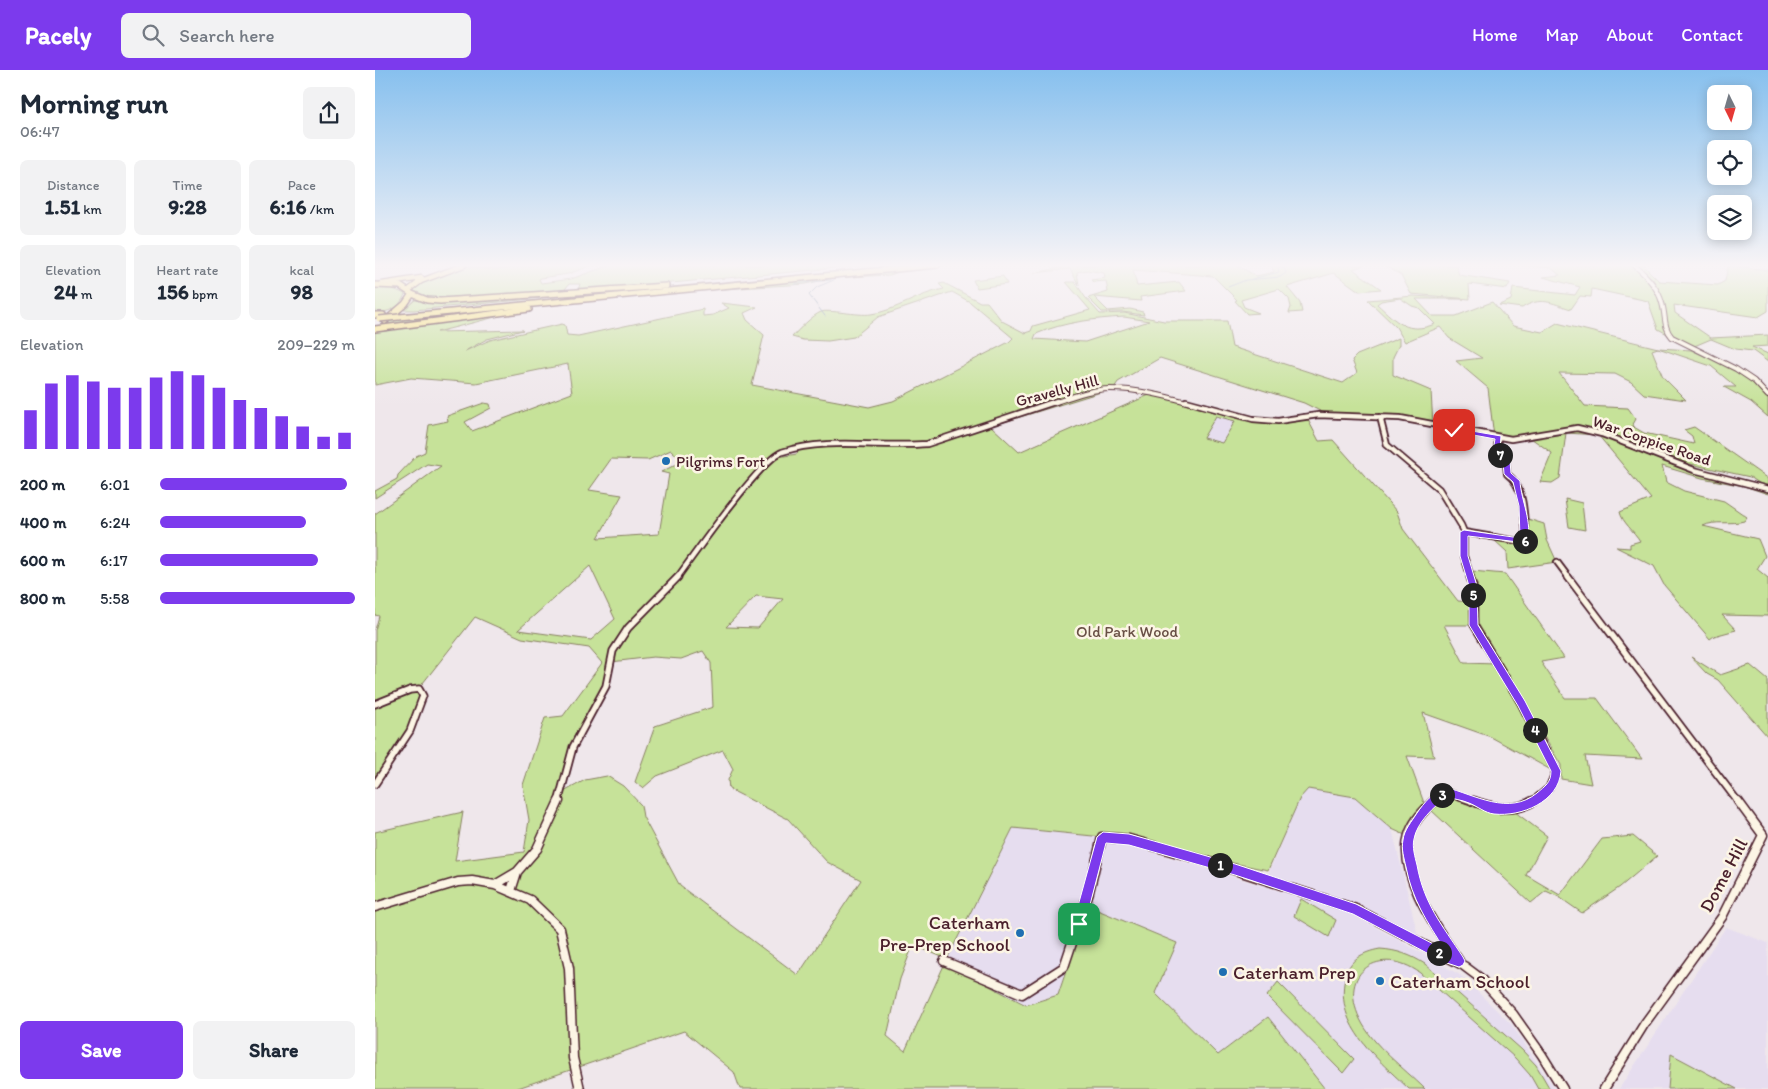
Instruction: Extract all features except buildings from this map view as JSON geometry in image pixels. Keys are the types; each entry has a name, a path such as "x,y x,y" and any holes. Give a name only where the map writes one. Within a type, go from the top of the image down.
{"highway":[{"path":"375,328 395,313"},
{"path":"401,315 425,313"},
{"path":"378,317 428,313"},
{"path":"375,328 499,313"}],"street":[{"path":"1663,313 1664,326 1669,334 1682,344 1734,368 1762,387 1768,396"},
{"path":"1762,387 1768,388"},
{"name":"Gravelly Hill","path":"517,872 537,849 547,830 562,793 573,747 606,686 613,651 629,628 675,581 723,516 774,456 789,450 818,445 905,446 927,444 1027,410 1105,389 1159,394 1253,419 1278,421 1318,415 1380,417"},
{"path":"1380,417 1387,445 1394,453 1425,475 1439,489 1464,532 1464,548 1473,586 1474,625 1521,703 1556,771 1556,780 1551,787 1536,800 1520,808 1493,809 1469,798 1445,792 1427,806 1408,839 1408,851 1415,887 1423,905 1459,961 1507,1007 1535,1043 1563,1089"},
{"name":"War Coppice Road","path":"1380,417 1400,418 1511,439 1577,428 1602,434 1694,470 1768,489"},
{"path":"1464,532 1517,541 1526,540 1523,506 1517,490 1517,481 1507,474 1506,461 1497,451 1499,437"},
{"name":"Dome Hill","path":"1557,562 1765,836 1721,917 1613,1070 1604,1089"},
{"path":"375,704 411,690 419,689 423,696 409,730 375,784"},
{"path":"944,962 1022,994 1064,967 1089,892 1103,837 1129,839 1356,909 1448,958 1459,961"},
{"path":"495,885 517,872"},
{"path":"511,891 517,872"},
{"path":"375,907 458,882 472,882 495,885 511,891 530,900 546,914 559,929 563,937 569,968 573,1058 580,1089"}],"shaded area":[{"path":"1216,416 1236,421 1221,443 1202,438"},
{"name":"Caterham School","path":"1308,789 1355,797 1392,829 1418,936 1358,904 1268,874 1300,797"},
{"path":"1013,828 1102,837 1349,912 1460,975 1511,1024 1555,1089 1325,1089 1268,1017 1218,1055 1155,993 1176,943 1088,906 1058,995 1026,1005 945,963"},
{"path":"1726,927 1768,943 1768,1089 1619,1089"}],"green space":[{"path":"467,313 487,313 386,325 392,320"},
{"name":"Old Park Wood","path":"511,313 437,332 523,330 487,339 465,351 490,340 562,324 565,325 567,335 578,336 687,313 703,313 703,316 719,313 745,313 747,320 764,335 752,385 869,407 893,401 1009,342 1013,338 983,313 995,313 1002,321 1025,333 1031,331 1033,326 1081,313 1124,313 1164,321 1227,321 1232,347 1343,383 1357,373 1352,360 1357,355 1399,338 1399,345 1393,357 1393,375 1431,391 1433,426 1400,418 1326,414 1304,403 1160,358 1118,382 1114,388 991,426 1019,452 1156,392 1241,415 1282,422 1307,418 1319,441 1333,440 1397,512 1403,529 1458,601 1474,602 1474,625 1444,625 1464,663 1496,664 1551,770 1491,737 1423,713 1434,757 1407,756 1424,803 1405,835 1392,829 1355,797 1308,789 1300,798 1268,870 1103,837 1013,828 947,959 913,945 900,979 887,1036 905,1051 945,963 1026,1005 1058,995 1088,906 1177,943 1155,993 1218,1055 1268,1017 1325,1089 740,1089 734,1072 684,1031 515,1089 375,1089 375,832 463,812 455,861 524,852 529,820 523,785 545,718 563,716 602,663 589,648 522,638 475,617 419,688 423,696 410,731 375,786 375,630 379,616 375,615 375,514 441,466 427,464 375,498 375,491 397,479 398,475 416,456 425,452 429,425 448,421 447,416 484,403 490,404 491,408 465,422 472,431 572,393 568,364 476,383 411,378 375,385 375,331","holes":["1124,317 1149,321 1085,342 1034,339 1036,334 1057,327 1079,322","1216,416 1235,421 1222,443 1203,438","870,443 869,447 801,448","800,448 797,454 778,457 775,454 787,449","671,450 683,461 661,472 669,474 659,534 598,538 622,495 589,490 611,459 648,460","590,566 615,619 591,640 518,630","756,596 783,599 758,628 726,627","703,651 711,663 713,707 655,726 635,782 643,788 657,776 723,750 733,769 728,780 729,789 788,819 827,862 861,880 798,975 680,886 643,817 641,805 623,786 607,776 585,780 562,793 573,747 606,686 611,662 653,657 681,659"]},
{"name":"Old Park Wood","path":"820,313 891,313 878,317 854,337 828,341 803,340 792,337"},
{"path":"1126,313 1143,313 1144,315"},
{"path":"1381,313 1387,313 1403,325 1417,328 1435,324 1424,313 1429,313 1432,316 1456,316 1465,313 1501,313 1513,326 1542,332 1557,323 1658,348 1652,350 1663,377 1686,400 1644,394 1631,382 1615,374 1559,373 1585,406 1628,408 1636,419 1632,426 1644,433 1694,444 1692,436 1684,430 1694,427 1768,479 1768,489 1750,477 1686,463 1653,449 1657,456 1768,491 1768,494 1744,486 1702,478 1662,466 1666,482 1684,491 1724,501 1747,517 1744,521 1713,523 1703,526 1758,539 1765,556 1757,569 1768,578 1768,616 1722,615 1736,630 1714,636 1710,639 1664,585 1654,566 1616,547 1630,548 1630,544 1640,541 1623,519 1620,512 1651,499 1598,435 1566,433 1560,478 1552,483 1540,482 1552,453 1528,436 1511,439 1494,437 1488,388 1456,361 1482,358 1449,338 1440,327 1405,342 1396,327"},
{"path":"1652,313 1675,313 1711,338 1768,335 1768,346 1752,347 1768,354 1768,362 1753,351 1735,349 1711,339 1692,347 1658,329"},
{"path":"1727,313 1765,313 1758,317"},
{"path":"1658,348 1691,350 1729,367 1755,383 1768,396 1768,417 1751,402 1724,387 1736,387 1711,366"},
{"path":"1565,499 1582,503 1585,530 1569,527"},
{"path":"1528,519 1544,524 1547,540 1557,562 1508,569 1507,552 1493,539 1529,543"},
{"path":"1472,571 1505,574 1564,658 1541,662 1565,698 1597,698 1642,759 1585,756 1591,784 1561,779 1561,765 1477,625 1478,609"},
{"path":"1691,657 1720,675 1750,665 1768,680 1768,737 1718,680 1707,674"},
{"path":"1448,797 1499,814 1515,812 1547,836 1526,875 1560,895 1602,839 1633,836 1657,856 1620,887 1582,913 1559,897 1546,891 1531,903 1431,810"},
{"path":"1301,899 1336,920 1329,937 1294,916"},
{"path":"1380,949 1404,954 1425,964 1522,1050 1536,1065 1550,1089 1538,1089 1530,1075 1515,1058 1420,973 1405,965 1391,961 1377,962 1366,968 1358,976 1354,988 1354,1002 1360,1019 1373,1038 1389,1056 1425,1089 1409,1089 1362,1041 1346,1012 1343,995 1347,971 1353,961 1363,954"},
{"path":"1278,982 1354,1059 1343,1073 1267,996"},
{"path":"1671,1054 1737,1089 1668,1089"}],"waterway":[{"path":"822,313 825,316"}],"place":[{"name":"Pilgrims Fort","path":"666,461"},
{"name":"Caterham Pre-Prep School","path":"1020,933"},
{"name":"Caterham Prep","path":"1223,972"},
{"name":"Caterham School","path":"1380,981"}],"route":[{"path":"1079,924 1103,837 1129,839 1235,870 1356,909 1395,928 1448,958 1459,961 1440,934 1415,887 1408,851 1408,839 1411,831 1427,806 1445,792 1469,798 1493,809 1511,810 1536,800 1556,780 1556,771 1555,765 1521,703 1474,625 1473,586 1464,556 1464,532 1522,542 1526,540 1522,518 1523,506 1517,490 1517,481 1507,474 1506,461 1497,451 1499,437 1454,430"}]}
